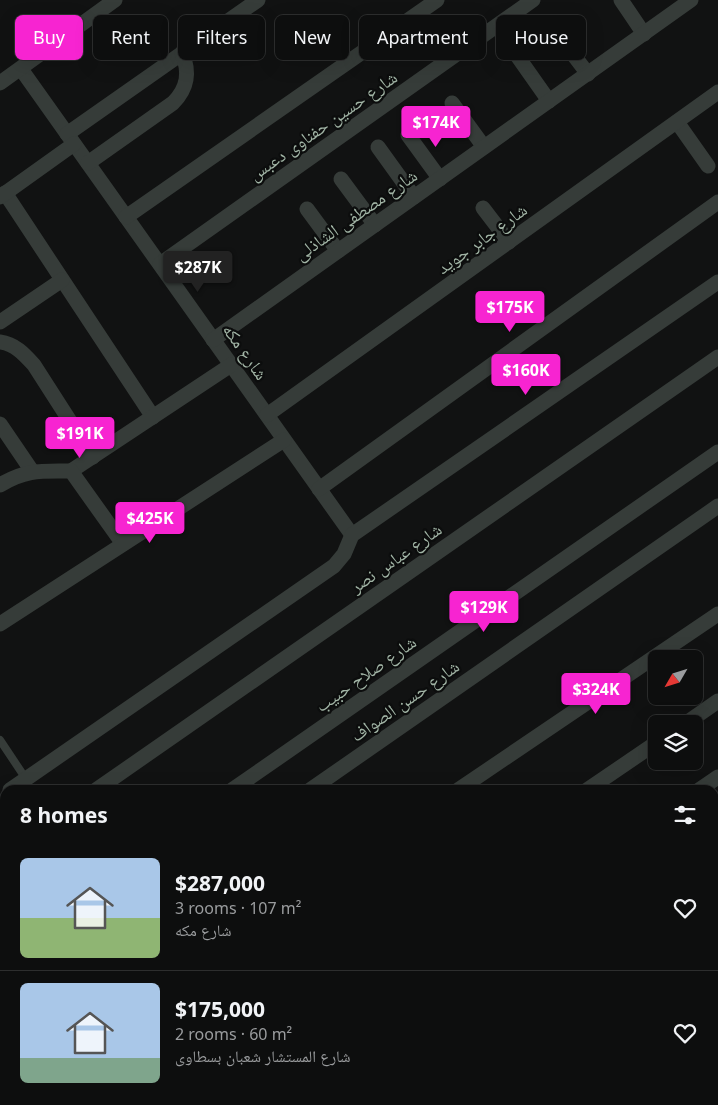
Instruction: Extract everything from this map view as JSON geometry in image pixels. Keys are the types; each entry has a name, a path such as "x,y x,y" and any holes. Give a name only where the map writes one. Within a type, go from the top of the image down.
{"street":[{"path":"0,83 115,0"},
{"path":"236,15 258,0"},
{"path":"126,217 437,0"},
{"name":"شارع حسين حفناوى دعبس","path":"160,264 533,0"},
{"path":"621,0 644,34"},
{"name":"شارع مصطفى الشاذلى","path":"213,340 692,0"},
{"path":"153,417 62,280 2,195 70,139 178,56"},
{"path":"88,163 173,103 186,85 188,74 186,60"},
{"path":"520,60 549,101"},
{"path":"577,60 588,74"},
{"name":"شارع مكه","path":"20,68 352,534"},
{"name":"شارع جابر جويد","path":"267,415 718,92"},
{"path":"452,103 484,147"},
{"path":"677,122 708,166"},
{"path":"408,135 440,179"},
{"path":"378,147 414,197"},
{"path":"341,179 375,225"},
{"path":"319,489 718,202"},
{"path":"483,208 509,242"},
{"path":"307,209 338,251"},
{"path":"0,322 62,280"},
{"path":"17,785 334,566 344,554 352,534 718,282"},
{"path":"0,342 8,343 23,352 34,365 93,457"},
{"name":"شارع عباس نصر","path":"103,785 718,357"},
{"path":"0,485 16,476 32,471 71,471 231,364"},
{"path":"0,424 32,471"},
{"path":"0,624 284,440"},
{"name":"شارع صلاح حبيب","path":"239,785 718,452"},
{"path":"71,471 123,544"},
{"name":"شارع حسن الصواف","path":"317,785 718,506"},
{"path":"465,785 718,614"},
{"path":"698,715 718,701"},
{"path":"594,785 648,748"},
{"path":"706,785 718,777"}],"lane":[{"path":"0,740 26,779"}]}
